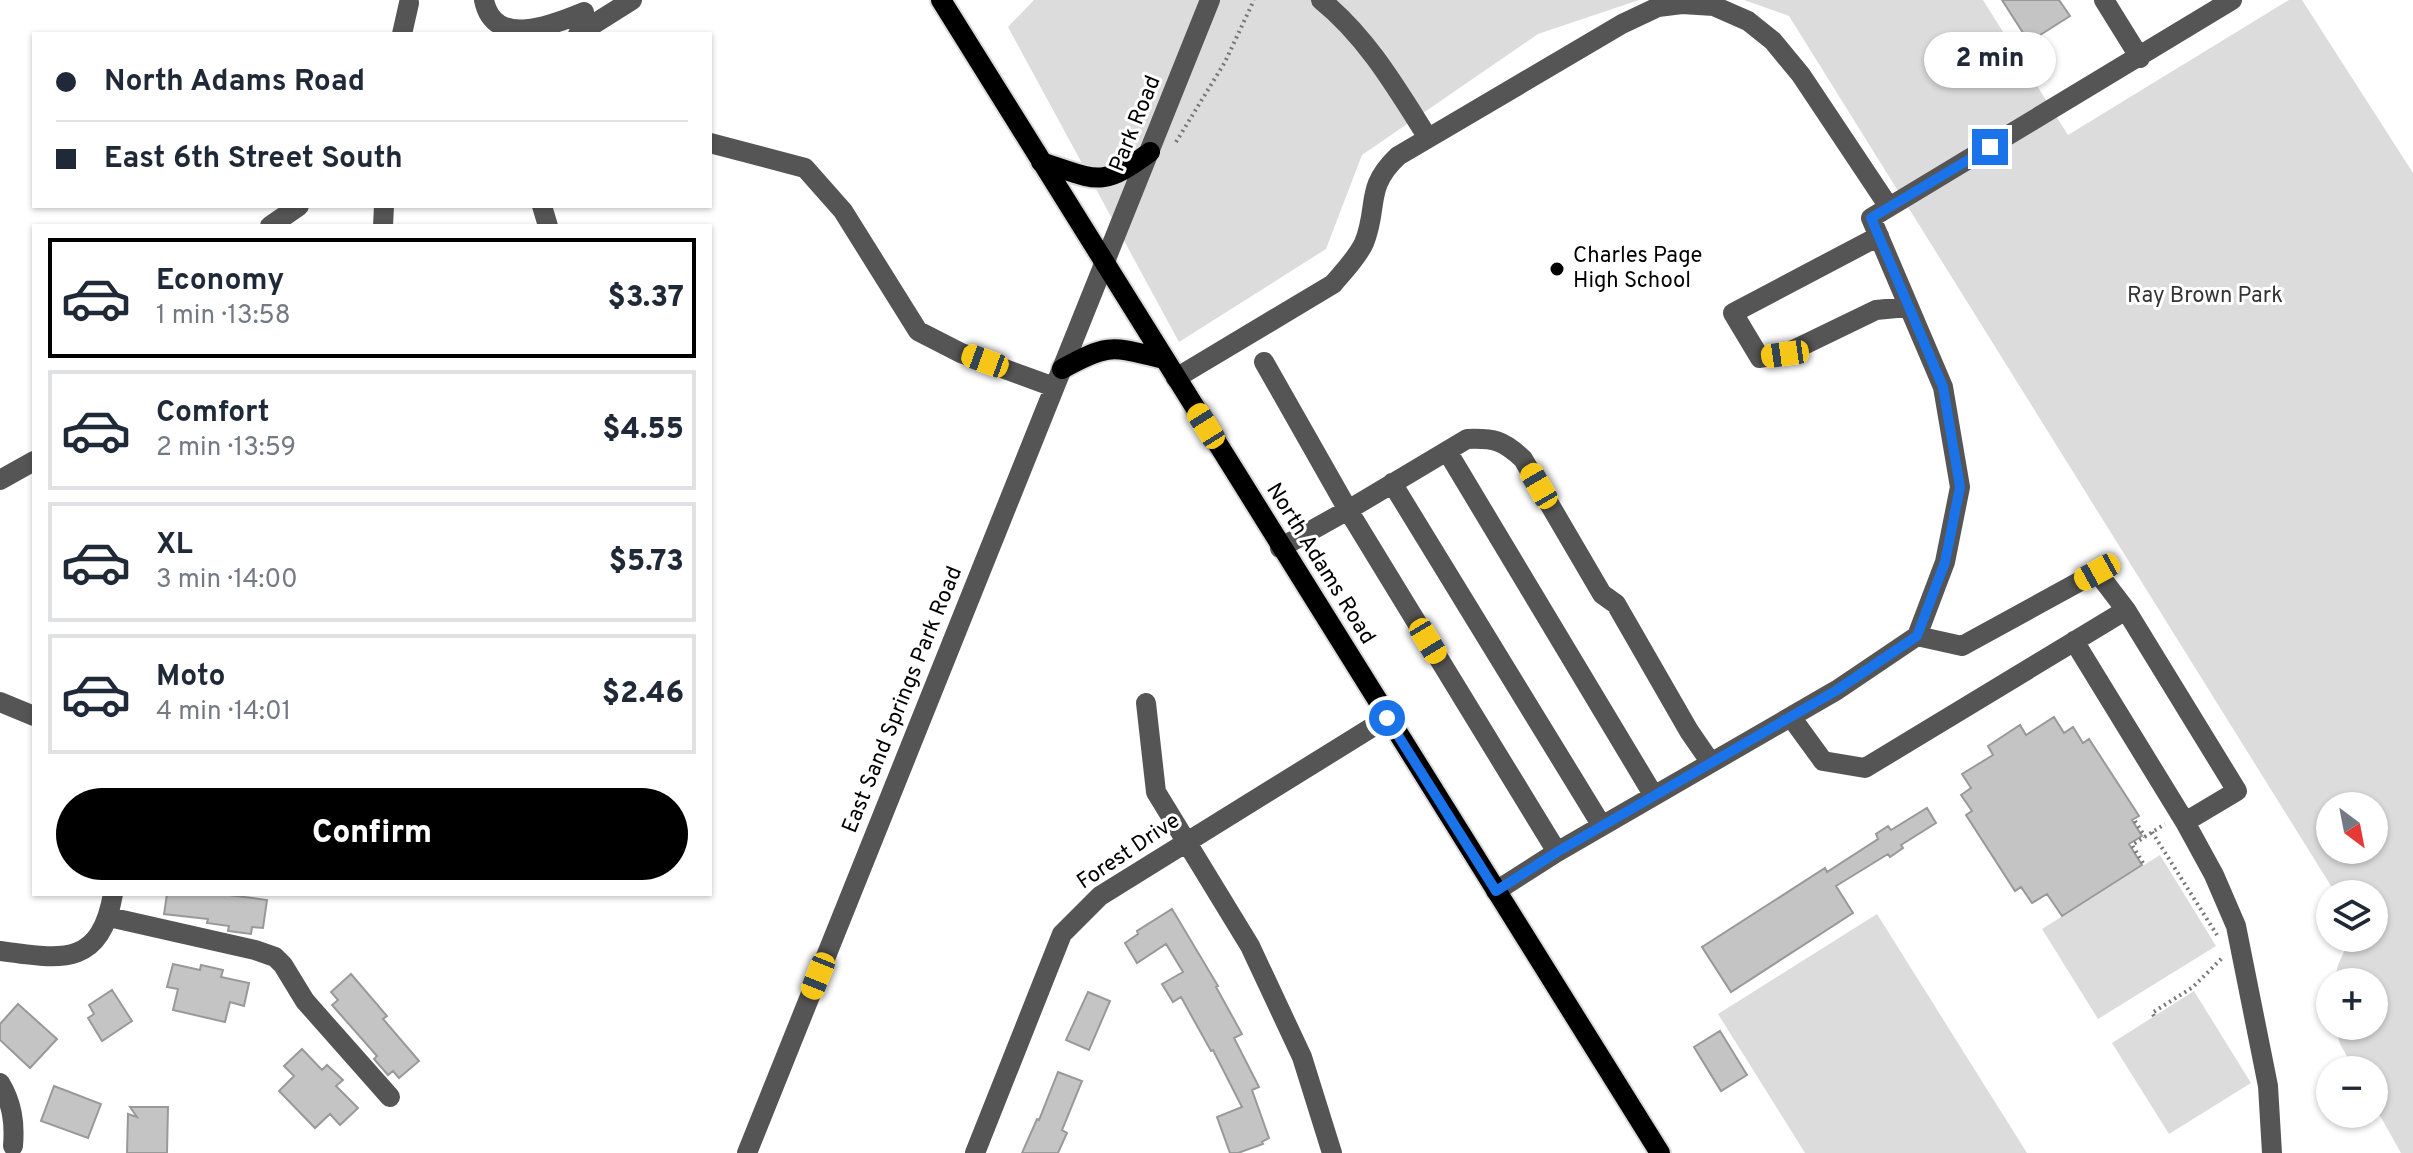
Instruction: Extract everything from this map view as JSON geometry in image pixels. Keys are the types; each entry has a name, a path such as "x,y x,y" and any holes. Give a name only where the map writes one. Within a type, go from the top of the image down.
{"main road":[{"name":"North Adams Road","path":"941,0 1660,1153"},
{"path":"1041,162 1100,178 1121,174 1160,152"},
{"path":"1058,378 1091,353 1107,349 1164,359"}],"street":[{"path":"484,0 492,28 521,30 582,22 632,0"},
{"name":"Park Road","path":"1106,265 1160,152 1210,0"},
{"path":"1321,0 1344,18 1370,51 1428,138"},
{"path":"2104,0 2140,58"},
{"path":"1907,307 1876,310 1785,354 1760,358 1733,313 2232,0"},
{"path":"402,32 409,3"},
{"path":"1176,378 1333,284 1363,243 1381,172 1398,156 1622,24 1658,7 1682,4 1714,6 1748,21 1773,41 1801,75 1880,220 1907,307 1943,387 1960,487 1945,562 1917,636 1837,690 1557,852 1496,891"},
{"path":"712,144 805,168 843,211 918,331 961,353 1058,378"},
{"path":"278,223 297,208"},
{"name":"East Sand Springs Park Road","path":"747,1153 1106,265"},
{"path":"1264,362 1348,510 1557,852"},
{"path":"1280,548 1467,439 1488,438 1507,444 1523,459 1602,594 1616,604 1689,731 1711,763"},
{"path":"1447,451 1654,796"},
{"path":"0,480 32,462"},
{"path":"1392,483 1602,826"},
{"path":"1917,636 1962,646 2097,572 2126,610 2237,791 2183,818"},
{"path":"1791,717 1823,761 1865,768 2126,610"},
{"path":"2074,641 2183,818 2214,875 2236,926 2268,1086 2272,1153"},
{"path":"0,702 32,715"},
{"path":"1146,703 1156,792 1250,946 1302,1057 1332,1153"},
{"name":"Forest Drive","path":"975,1153 1062,934 1100,896 1387,718"},
{"path":"0,951 55,958 81,951 98,939 109,917 113,896"},
{"path":"109,917 275,957 305,1001 390,1097"},
{"path":"0,1083 9,1099 16,1151"}],"path":[{"path":"1160,152 1225,62 1254,0"},
{"path":"2143,863 2132,845 2183,818"},
{"path":"2135,821 2145,837"},
{"path":"2152,832 2219,939"},
{"path":"2154,1016 2152,1013 2193,987 2228,953"}],"green space":[{"path":"1034,0 1639,0 1538,34 1362,155 1326,249 1179,342 1008,27"},
{"name":"Ray Brown Park","path":"1744,0 1983,0 2068,135 2289,0 2302,0 2413,173 2413,1153 2401,1153 2387,1128 2388,1056 2347,1056 2339,1040 2388,1040 2388,968 2337,968 2344,952 2388,952 2388,880 2327,880 2317,864 2388,864 2388,792 2316,792 2316,862 1789,16"},
{"path":"2160,855 2216,946 2098,1019 2042,929"},
{"path":"1877,914 2027,1153 1805,1153 1718,1014"},
{"path":"2194,991 2251,1083 2169,1134 2112,1043"}],"building":[{"path":"2002,0 2059,0 2070,16 2029,42"},
{"path":"2054,717 2064,733 2073,727 2083,743 2089,739 2139,816 2132,820 2142,836 2129,844 2142,865 2062,916 2047,894 2032,903 2021,887 2015,891 1966,815 1972,811 1961,795 1971,788 1962,774 1993,755 1988,746 2020,725 2026,735"},
{"path":"1927,808 1936,823 1901,845 1903,848 1890,857 1888,854 1836,886 1853,913 1731,992 1702,947 1825,868 1827,872 1878,839 1876,834 1888,826 1891,830"},
{"path":"167,896 236,896 267,900 263,928 252,927 251,934 228,931 229,926 207,923 208,919 164,914"},
{"path":"1172,909 1218,986 1242,1034 1234,1038 1259,1087 1252,1090 1269,1138 1263,1144 1238,1153 1230,1153 1217,1117 1242,1107 1181,997 1173,1002 1162,984 1183,972 1166,944 1137,963 1125,943 1138,934 1137,931"},
{"path":"173,964 200,970 201,965 223,970 221,977 249,983 244,1006 230,1002 225,1022 173,1010 178,989 167,987"},
{"path":"351,974 387,1016 383,1019 419,1061 399,1078 393,1071 388,1075 374,1059 377,1056 332,1005 338,1000 331,992"},
{"path":"112,990 132,1021 102,1041 88,1018 94,1014 89,1005"},
{"path":"1088,992 1110,1001 1089,1050 1066,1040"},
{"path":"18,1004 57,1039 30,1068 0,1040 0,1024"},
{"path":"1720,1031 1747,1075 1721,1091 1694,1047"},
{"path":"302,1049 322,1070 327,1065 343,1080 336,1086 358,1108 340,1125 330,1114 315,1128 279,1091 294,1076 284,1066"},
{"path":"1058,1072 1082,1081 1062,1130 1067,1133 1058,1153 1022,1153 1039,1120"},
{"path":"54,1086 101,1104 88,1138 41,1121"},
{"path":"130,1107 168,1107 167,1153 127,1153 128,1114 137,1117"}],"place":[{"name":"Charles Page High School","path":"1557,269"}],"route":[{"path":"1387,718 1496,891 1557,852 1837,690 1917,636 1945,562 1960,487 1943,387 1871,218 1990,147"}]}
